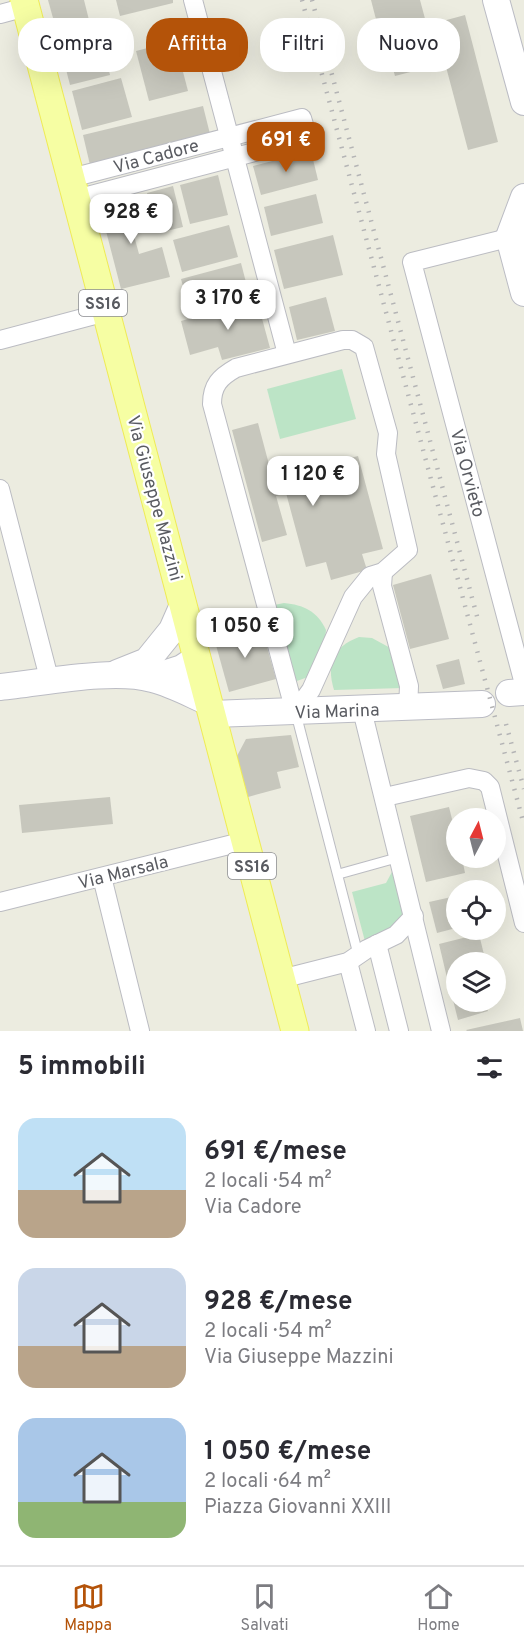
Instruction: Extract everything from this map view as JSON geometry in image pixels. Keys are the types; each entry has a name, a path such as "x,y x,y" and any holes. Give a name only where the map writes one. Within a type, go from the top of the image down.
{"main road":[{"name":"Via Giuseppe Mazzini","path":"25,4 295,1031"}],"street":[{"path":"193,0 287,354"},
{"path":"496,0 524,102"},
{"path":"0,14 25,4"},
{"name":"Via Cadore","path":"302,118 308,138 235,158 73,188 229,137 302,118"},
{"path":"524,197 517,236 524,293"},
{"name":"Via Orvieto","path":"517,236 412,261 518,692"},
{"path":"0,340 106,312"},
{"path":"343,340 352,340 364,347 388,433 387,454 408,541 408,550 383,573 370,576 353,597 343,614 319,673 295,712 212,404 212,393 222,376 236,368 343,340"},
{"path":"0,489 51,682"},
{"path":"383,573 382,586 409,686 408,709"},
{"path":"149,670 172,630 183,605"},
{"path":"0,687 111,676 149,670 197,658"},
{"path":"149,670 210,708"},
{"name":"Via Marina","path":"210,708 295,712 408,709 475,702"},
{"path":"362,710 441,1031"},
{"path":"385,797 469,778 484,781 490,787 524,923"},
{"name":"Via Marsala","path":"0,902 245,842"},
{"path":"102,877 140,1031"},
{"path":"281,979 353,958 396,935 414,916"},
{"path":"377,944 399,1031"},
{"path":"353,958 366,1031"}],"lane":[{"path":"295,712 339,874 353,958"},
{"path":"339,874 400,857"}],"green space":[{"path":"342,369 356,419 280,439 267,389"},
{"path":"284,603 298,605 309,610 326,630 325,640 308,677 294,682 274,605"},
{"path":"359,637 372,638 394,650 403,688 334,690 331,672 334,657 343,646"},
{"path":"393,870 408,925 367,949 352,892 386,883"}],"building":[{"path":"48,0 84,0 88,18 53,18"},
{"path":"116,0 173,0 173,3 120,16"},
{"path":"371,0 420,0 425,18 376,18"},
{"path":"465,15 498,142 468,150 447,72 460,72 460,18 454,18"},
{"path":"146,48 146,72 183,72 188,91 149,101 136,51"},
{"path":"67,72 109,72 110,75 70,85"},
{"path":"394,72 410,72 395,76"},
{"path":"121,78 132,117 82,130 72,91"},
{"path":"203,106 210,134 90,165 83,135"},
{"path":"311,151 318,180 261,195 253,166"},
{"path":"218,175 228,215 190,224 180,185"},
{"path":"173,186 183,227 158,233 147,193"},
{"path":"316,194 323,223 271,236 264,207"},
{"path":"135,195 144,229 133,232 139,254 162,247 170,277 121,289 99,204"},
{"path":"229,225 238,257 182,272 173,240"},
{"path":"333,235 343,275 284,289 274,250"},
{"path":"241,263 248,290 188,305 181,279"},
{"path":"326,297 335,331 297,340 289,307"},
{"path":"257,300 270,348 222,360 218,347 190,355 181,321"},
{"path":"258,423 271,472 277,471 279,477 358,456 383,549 362,554 367,570 331,580 326,562 306,567 286,493 276,496 287,535 262,542 232,430"},
{"path":"431,574 449,639 410,649 393,585"},
{"path":"261,626 276,679 229,692 214,638"},
{"path":"459,659 465,684 443,689 436,665"},
{"path":"291,735 299,767 277,772 281,788 248,797 237,756 246,739"},
{"path":"110,797 113,824 22,833 19,805"},
{"path":"449,807 446,808 446,868 464,868 465,873 426,882 410,816"},
{"path":"446,898 446,931 437,933 429,902"},
{"path":"455,940 480,940 483,952 446,952 446,974 439,944"},
{"path":"456,1012 485,1012 458,1020"},
{"path":"520,1018 523,1031 466,1030"}],"railway":[{"path":"302,0 524,825"},
{"path":"312,0 478,620"},
{"path":"506,724 524,789"}]}
